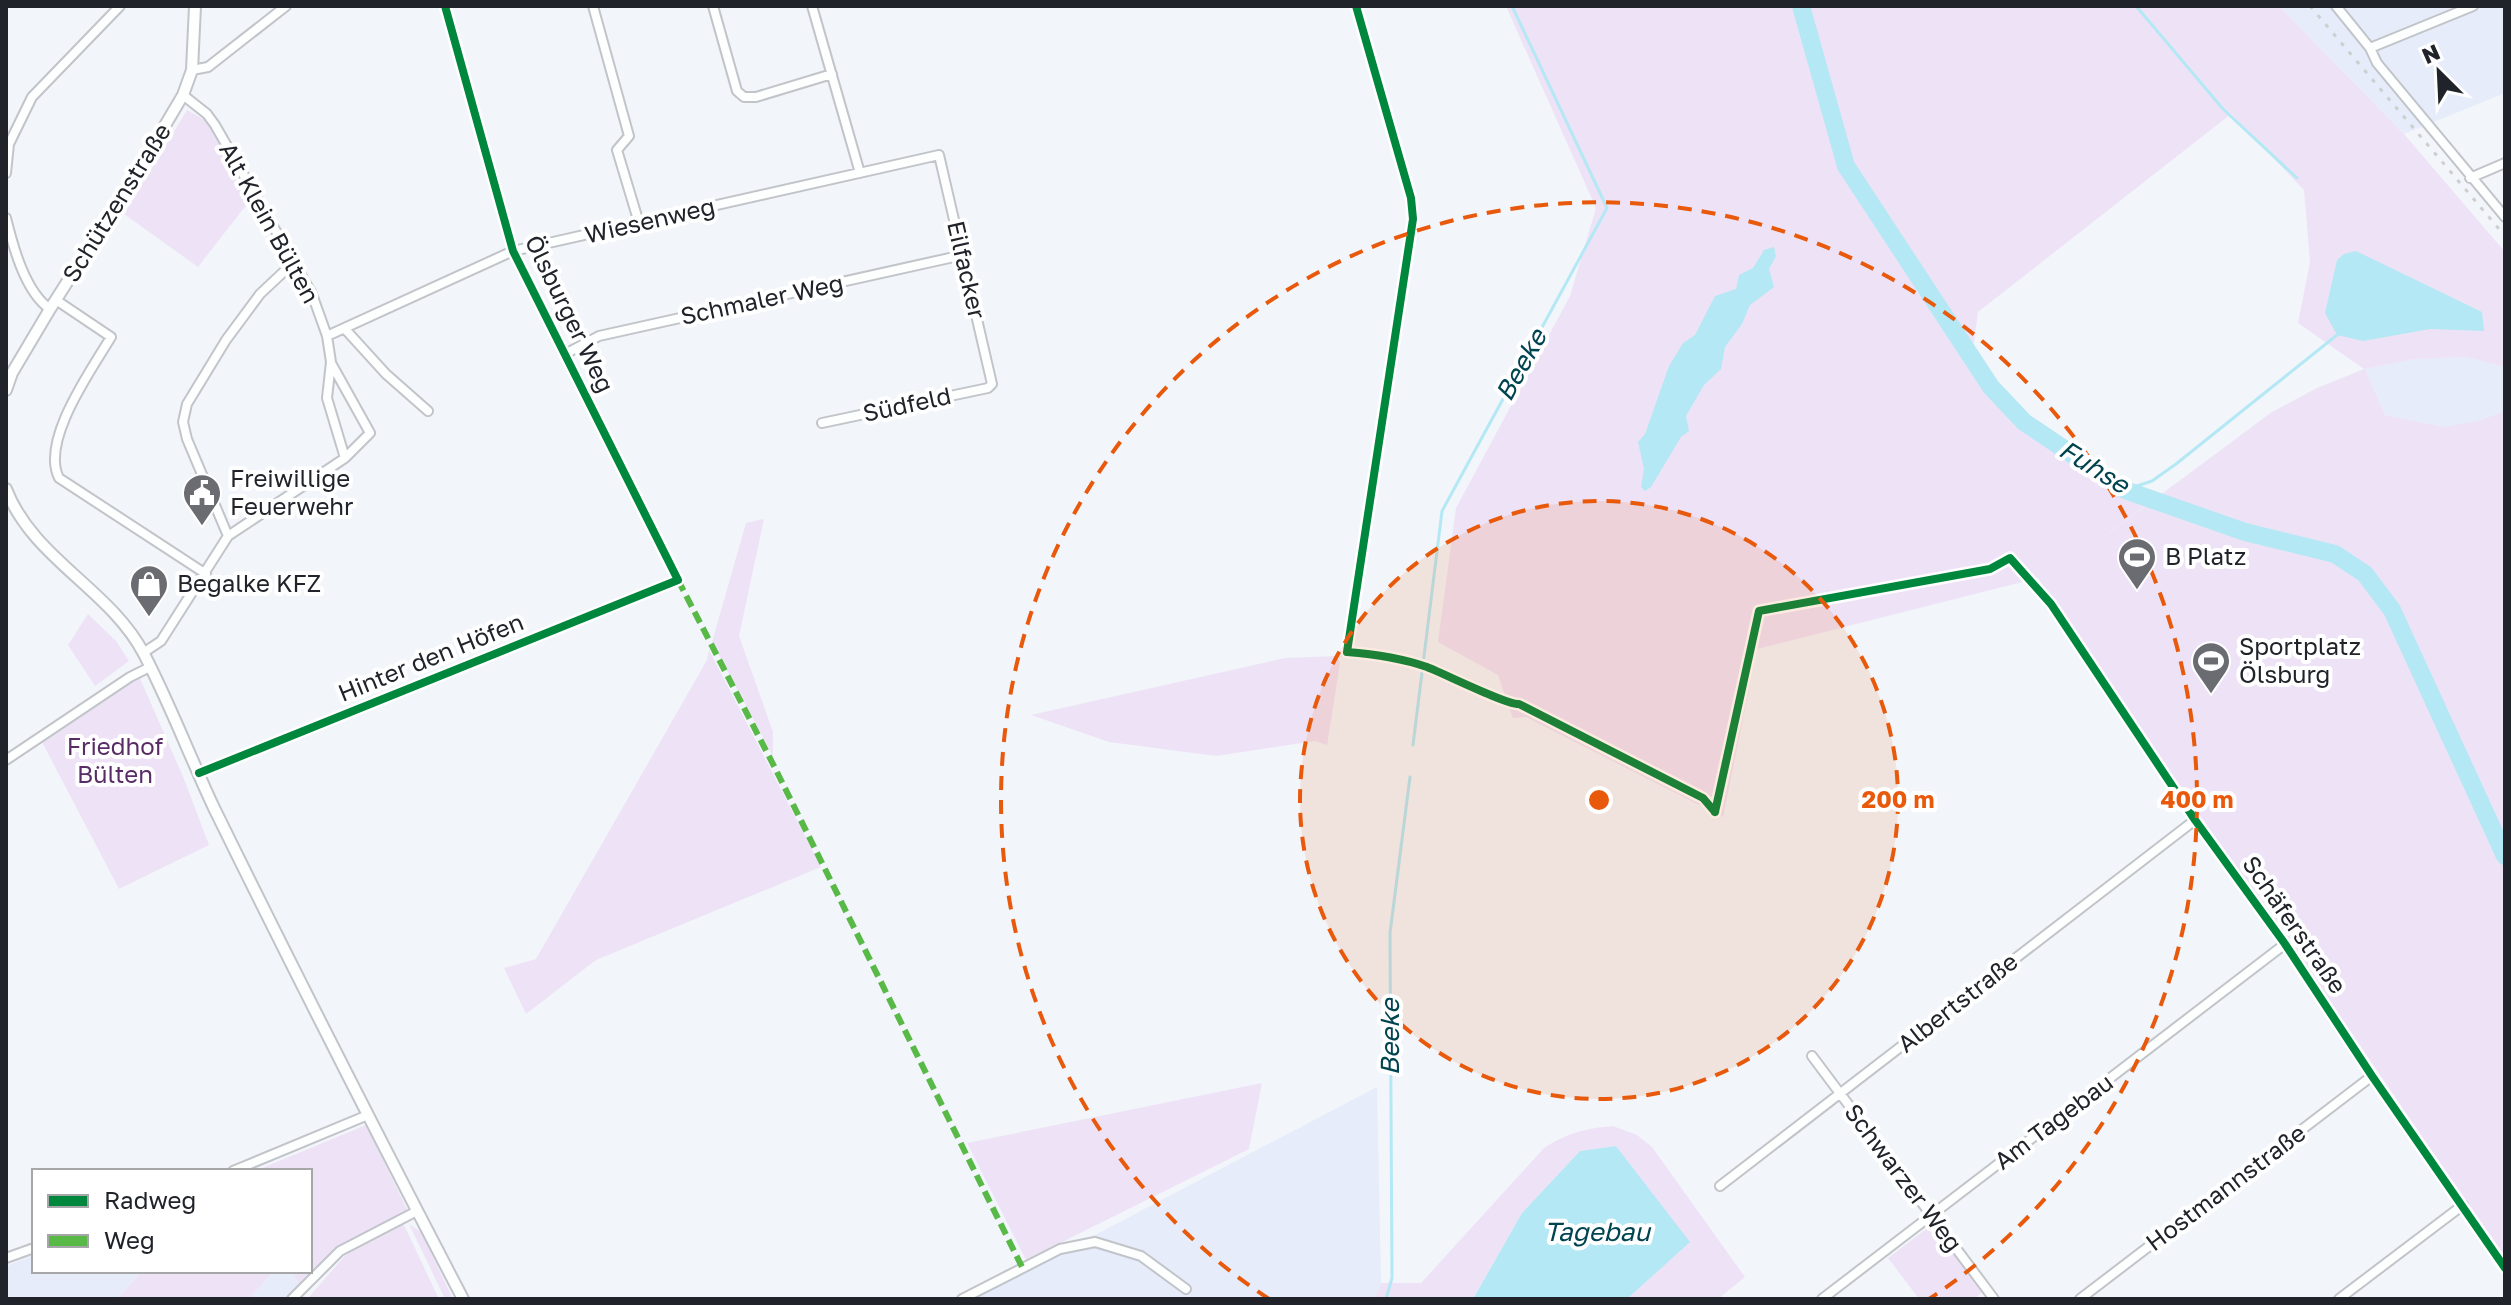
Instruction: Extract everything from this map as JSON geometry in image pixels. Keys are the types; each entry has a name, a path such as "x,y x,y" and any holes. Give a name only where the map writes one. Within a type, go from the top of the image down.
{"street":[{"path":"6,173 9,144 32,97 120,6"},
{"name":"Schützenstraße","path":"6,390 12,373 53,304 183,95 192,70 195,6"},
{"path":"192,70 208,67 286,6"},
{"name":"Ölsburger Weg","path":"445,6 513,251 678,580"},
{"path":"593,6 629,136 617,150 639,223"},
{"path":"713,6 737,91 744,97 756,97 832,74"},
{"path":"812,6 860,173"},
{"path":"2336,6 2370,48 2377,63 2505,217"},
{"path":"2370,48 2473,6"},
{"name":"Alt Klein Bülten","path":"183,95 207,114 215,125 312,294 327,336 331,362 327,398 345,458"},
{"name":"Wiesenweg","path":"327,336 513,251 939,155"},
{"name":"Eilfacker","path":"939,155 992,384"},
{"path":"2470,178 2505,163"},
{"path":"6,218 14,252 42,303 53,304 111,337 72,403 53,457 59,478 206,574"},
{"name":"Schmaler Weg","path":"565,354 599,336 963,255"},
{"path":"228,536 187,439 183,422 187,404 226,340 260,294 293,263"},
{"path":"345,329 386,374 428,411"},
{"path":"143,653 161,641 228,536 345,458 370,433 331,362"},
{"name":"Südfeld","path":"822,423 988,388 992,384"},
{"path":"6,489 24,524 48,551 119,617 143,653 213,805 463,1299"},
{"name":"Hinter den Höfen","path":"199,773 678,580"},
{"name":"Schäferstraße","path":"2051,604 2195,820 2285,944 2505,1268"},
{"path":"6,760 130,677 150,667"},
{"name":"Albertstraße","path":"1720,1186 2195,820"},
{"name":"Am Tagebau","path":"1822,1299 2285,944"},
{"name":"Schwarzer Weg","path":"1812,1056 1994,1299"},
{"name":"Hostmannstraße","path":"2080,1299 2372,1076"},
{"path":"238,1169 368,1115"},
{"path":"2339,1299 2463,1205"},
{"path":"292,1299 340,1251 417,1211"},
{"path":"962,1299 1060,1249 1095,1242 1141,1256 1186,1289"},
{"path":"6,1258 32,1249"}],"shaded area":[{"path":"2279,6 2505,6 2505,93 2404,134"},
{"path":"2467,357 2505,367 2505,411 2444,428 2385,415 2365,369 2414,358"},
{"path":"1377,1087 1381,1283 1374,1299 973,1299"},
{"path":"32,1256 32,1273 140,1273 117,1299 6,1299 6,1266"},
{"path":"272,1273 293,1273 306,1299 249,1299"}],"green space":[{"path":"1506,6 2279,6 2404,134 2505,252 2505,367 2466,357 2414,359 2365,369 2385,415 2444,427 2477,421 2505,411 2505,1259 2289,941 2197,819 2038,578 1757,649 1723,817 1526,717 1513,718 1498,675 1438,642 1456,508 1570,296 1596,208","holes":["2231,114 2304,190 2310,262 2298,323 2364,369 2317,388 2272,412 2082,553 2146,505 2071,465 2005,409 1971,365 1978,312"]},
{"path":"187,110 205,120 214,132 247,204 198,267 124,214"},
{"path":"764,519 739,636 773,732 773,756 712,642 746,523"},
{"path":"88,614 116,641 129,661 95,686 68,645"},
{"path":"709,650 821,867 596,960 526,1014 504,968 536,959 707,660"},
{"path":"1337,656 1340,663 1327,745 1315,741 1216,756 1109,742 1031,715 1285,658"},
{"name":"Friedhof Bülten","path":"139,676 209,845 119,889 42,742"},
{"path":"1262,1083 1249,1149 1026,1260 967,1143"},
{"path":"366,1125 408,1211 339,1245 312,1272 312,1169 260,1169"},
{"path":"1613,1126 1637,1135 1652,1147 1745,1277 1718,1299 1627,1299 1689,1242 1616,1146 1580,1151 1522,1213 1473,1299 1374,1299 1381,1283 1421,1283 1544,1148 1577,1132"},
{"path":"1934,1223 1985,1290 1974,1299 1919,1299 1888,1258"},
{"path":"409,1224 421,1232 453,1299 445,1299"},
{"path":"404,1225 439,1299 307,1299 355,1247"},
{"path":"140,1273 272,1273 249,1299 117,1299"},
{"path":"293,1273 311,1273 299,1285"}],"water":[{"path":"1774,247 1776,256 1769,269 1774,287 1750,305 1742,324 1725,347 1721,369 1704,385 1686,416 1689,431 1681,437 1651,487 1645,491 1641,487 1644,469 1638,442 1645,434 1669,366 1683,343 1695,335 1715,296 1736,289 1739,275 1753,268 1764,250"},
{"path":"2356,251 2482,312 2484,331 2430,329 2363,341 2337,335 2325,313 2337,260 2344,254"},
{"name":"Tagebau","path":"1616,1146 1690,1242 1627,1299 1473,1299 1522,1213 1580,1151"}],"waterway":[{"name":"Beeke","path":"1413,745 1442,511 1607,208 1512,6"},
{"name":"Fuhse","path":"1801,6 1846,166 1991,387 2024,422 2125,490 2245,532 2335,554 2365,574 2392,610 2505,856"},
{"path":"2136,6 2223,109 2297,178"},
{"path":"2125,490 2152,481 2176,464 2337,335"},
{"name":"Beeke","path":"1386,1299 1392,1278 1390,933 1410,777"}],"railway":[{"path":"2310,6 2505,236"}],"marked path":[{"path":"678,580 775,768 1023,1269"}],"cycle path":[{"path":"199,773 678,580 513,251 445,6"},
{"path":"1356,6 1411,198 1413,219 1347,652 1387,657 1427,667 1502,700 1519,704 1703,798 1715,812"},
{"path":"1715,812 1759,611 1990,569 2010,558 2051,604 2195,820 2285,944 2505,1268"}],"place":[{"name":"Freiwillige Feuerwehr","path":"202,527"},
{"name":"B Platz","path":"2137,591"},
{"name":"Begalke KFZ","path":"149,618"},
{"name":"Sportplatz Ölsburg","path":"2211,695"}]}
